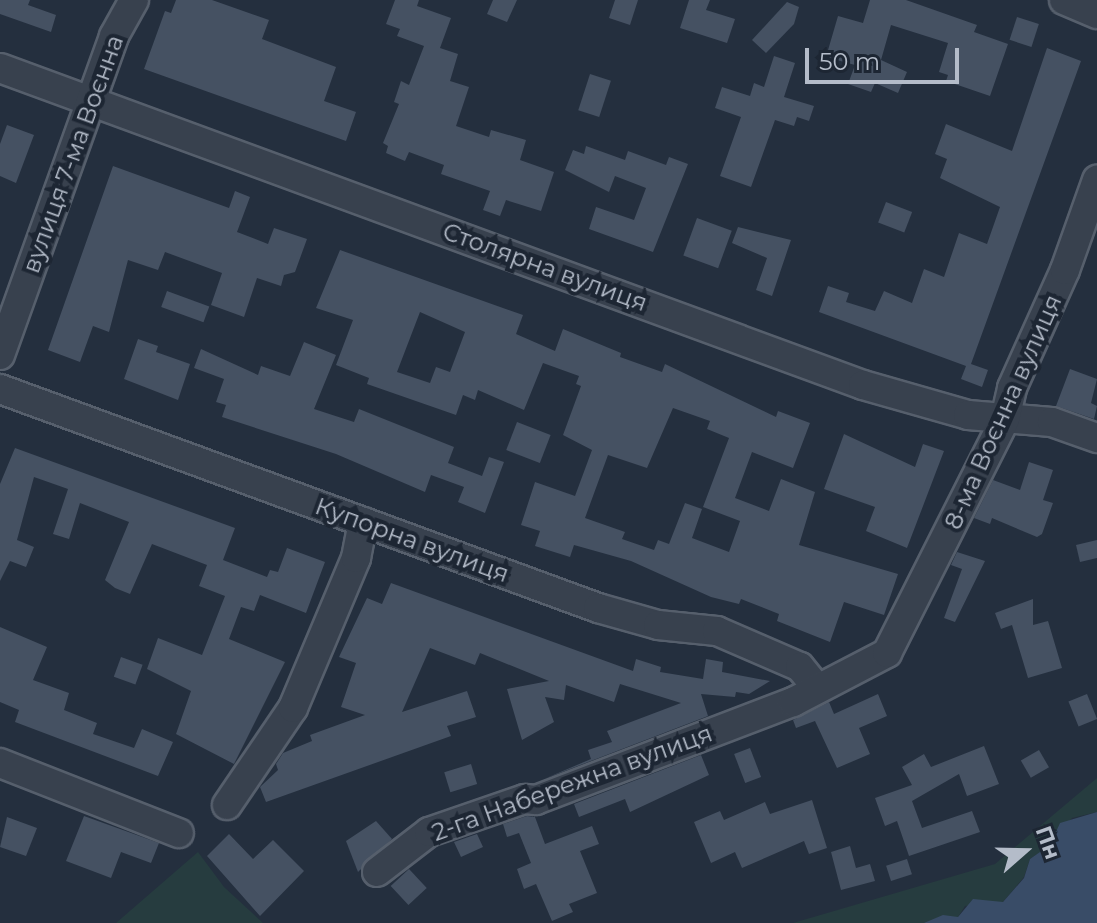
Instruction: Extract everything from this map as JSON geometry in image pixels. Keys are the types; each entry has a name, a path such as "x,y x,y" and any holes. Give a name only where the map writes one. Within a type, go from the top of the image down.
{"street":[{"name":"вулиця 7-ма Воєнна","path":"0,355 114,36 134,0"},
{"path":"1064,0 1097,14"},
{"name":"Столярна вулиця","path":"0,68 863,385 968,415 1052,422 1097,438"},
{"name":"8-ма Воєнна вулиця","path":"818,689 887,653 1005,419 1012,388 1065,270 1097,180"},
{"name":"Купорна вулиця","path":"0,389 598,608 658,625 717,631 800,667 818,689"},
{"path":"227,805 293,708 356,558 363,522"},
{"name":"2-га Набережна вулиця","path":"377,872 429,832 525,799 536,800 818,689"},
{"path":"0,763 179,833"}],"green space":[{"path":"1097,778 1097,812 1072,818 1050,846 1030,859 1024,877 1003,902 965,906 958,917 933,923 793,923 995,864"},
{"path":"198,852 224,887 263,923 116,923"}],"water":[{"path":"1097,812 1097,923 924,923 943,915 958,917 973,899 1003,902 1024,878 1030,859 1050,845 1060,823"}],"building":[{"path":"0,0 30,0 28,5 56,15 51,32 0,14"},
{"path":"176,0 212,0 269,20 262,39 336,67 324,101 356,112 346,141 144,69 165,11 171,13"},
{"path":"395,0 419,0 417,6 451,18 440,48 458,54 450,81 469,87 456,126 489,137 491,130 526,140 520,160 554,172 541,211 506,200 500,216 483,210 490,191 441,174 444,165 409,152 405,161 386,153 388,146 383,143 399,104 394,102 401,81 409,85 424,46 397,36 400,29 386,24"},
{"path":"493,0 517,0 507,22 487,14"},
{"path":"615,0 638,0 630,25 609,18"},
{"path":"689,0 710,0 706,10 735,19 727,43 680,28"},
{"path":"870,0 906,0 977,25 974,32 1008,44 990,96 946,81 948,75 939,72 948,43 891,25 881,60 907,72 898,93 875,83 871,92 848,84 855,65 826,57 838,16 863,23"},
{"path":"787,2 799,7 794,24 766,53 752,40"},
{"path":"1017,17 1039,24 1031,47 1010,40"},
{"path":"1047,48 1081,61 971,364 988,370 982,387 961,379 966,366 819,312 828,286 849,293 846,302 875,311 884,291 912,303 924,269 944,277 959,233 987,244 1000,207 940,178 947,159 935,154 946,124 1012,151"},
{"path":"774,56 795,63 784,97 814,106 809,121 797,117 794,126 775,120 751,187 720,176 741,117 715,108 722,87 750,96 754,83 764,87"},
{"path":"590,74 611,81 599,117 578,110"},
{"path":"7,125 34,135 16,183 0,176 0,144"},
{"path":"586,146 625,160 628,151 666,165 669,157 688,164 653,252 589,229 596,207 634,220 646,188 615,176 609,192 565,170 573,150 584,154"},
{"path":"113,166 229,208 235,191 250,197 237,232 268,244 274,228 307,239 295,272 284,275 281,286 257,278 244,317 211,305 222,273 165,252 158,270 128,260 109,332 93,326 80,362 48,350"},
{"path":"886,202 912,212 904,233 878,223"},
{"path":"697,218 732,231 718,268 683,256"},
{"path":"738,227 791,240 772,296 756,290 767,258 732,243"},
{"path":"340,250 523,315 516,334 555,351 563,329 621,353 620,357 662,372 665,364 776,417 778,411 810,423 793,468 752,452 735,498 769,511 781,479 815,492 799,545 898,574 884,615 844,602 830,642 777,621 779,614 741,599 739,604 711,597 631,561 574,545 570,557 535,546 540,531 521,525 535,482 575,496 592,450 563,435 581,386 576,384 579,376 543,363 524,410 478,390 475,400 463,395 456,415 367,384 369,378 336,365 353,320 316,308","holes":["420,312 465,332 450,372 436,367 430,383 397,372","673,408 710,421 707,429 729,438 703,507 740,521 729,552 692,538 702,509 685,503 669,544 658,540 654,550 622,539 625,532 585,518 608,455 647,468"]},
{"path":"167,291 209,306 203,322 161,307"},
{"path":"138,339 158,346 156,352 190,364 178,400 124,379"},
{"path":"304,342 336,355 314,409 354,422 359,409 454,447 448,463 482,476 489,457 504,462 485,513 458,502 464,487 431,475 425,492 336,454 222,417 226,405 216,402 224,379 194,368 201,349 258,375 261,366 290,376"},
{"path":"1070,369 1097,379 1091,403 1097,406 1094,419 1056,406"},
{"path":"517,422 551,435 540,463 506,450"},
{"path":"844,434 915,467 923,444 944,451 907,548 866,531 875,507 824,489"},
{"path":"15,448 235,528 223,560 267,577 270,570 278,572 287,548 325,562 306,613 260,595 254,611 241,607 229,639 285,662 234,764 176,734 191,691 147,669 158,638 202,655 225,596 199,586 207,565 152,544 130,594 115,588 105,580 129,522 80,503 69,539 53,534 68,489 34,477 17,540 34,547 26,567 10,561 0,581 0,484"},
{"path":"1029,462 1053,470 1043,500 1053,503 1042,534 1037,537 992,518 990,524 974,518 993,480 1020,490"},
{"path":"1097,540 1097,558 1080,562 1076,545"},
{"path":"957,552 985,561 955,622 944,618 962,569 951,565"},
{"path":"391,583 633,671 636,659 661,667 660,672 703,679 706,659 723,662 722,672 770,681 749,694 736,692 735,697 701,694 708,716 544,779 591,759 588,750 612,742 607,731 681,703 620,684 614,702 566,685 564,700 545,697 554,722 522,740 507,689 549,681 480,653 475,665 430,648 402,712 467,691 476,717 447,726 451,736 266,802 260,787 278,770 276,764 283,753 312,741 310,735 365,715 341,707 356,663 339,657 367,598 382,604"},
{"path":"1033,599 1033,625 1048,621 1062,668 1028,678 1012,625 1001,629 995,613"},
{"path":"0,627 47,647 33,680 69,693 64,710 97,723 93,734 134,748 142,729 173,742 158,776 15,722 19,710 0,702"},
{"path":"121,657 143,665 135,685 114,677"},
{"path":"878,694 887,716 859,728 870,754 837,768 815,721 796,728 793,720 829,702 834,714"},
{"path":"1087,694 1097,719 1079,727 1068,701"},
{"path":"984,746 999,784 967,796 959,774 912,801 922,828 972,811 980,832 909,856 897,821 885,826 875,798 912,785 902,767 924,754 931,767"},
{"path":"750,748 761,777 745,783 734,754"},
{"path":"1039,750 1049,767 1031,778 1021,760"},
{"path":"701,755 709,775 630,812 625,799 579,817 574,804"},
{"path":"471,764 477,784 450,792 444,772"},
{"path":"812,800 827,848 809,854 804,841 742,868 735,852 711,863 694,822 720,811 724,820 765,802 770,814"},
{"path":"84,816 159,843 151,863 121,852 111,878 66,861"},
{"path":"527,816 535,817 545,844 592,826 599,844 580,851 597,893 569,904 573,912 552,921 536,884 524,889 517,869 531,863 519,833 507,837 503,824"},
{"path":"7,817 37,828 26,856 0,847"},
{"path":"376,821 392,839 358,872 346,841"},
{"path":"229,834 253,859 273,840 304,871 260,916 207,856"},
{"path":"477,834 483,847 461,857 454,842"},
{"path":"850,846 856,868 870,864 875,881 841,890 831,852"},
{"path":"907,859 912,874 891,881 886,866"},
{"path":"409,869 427,888 408,905 391,886"}]}
